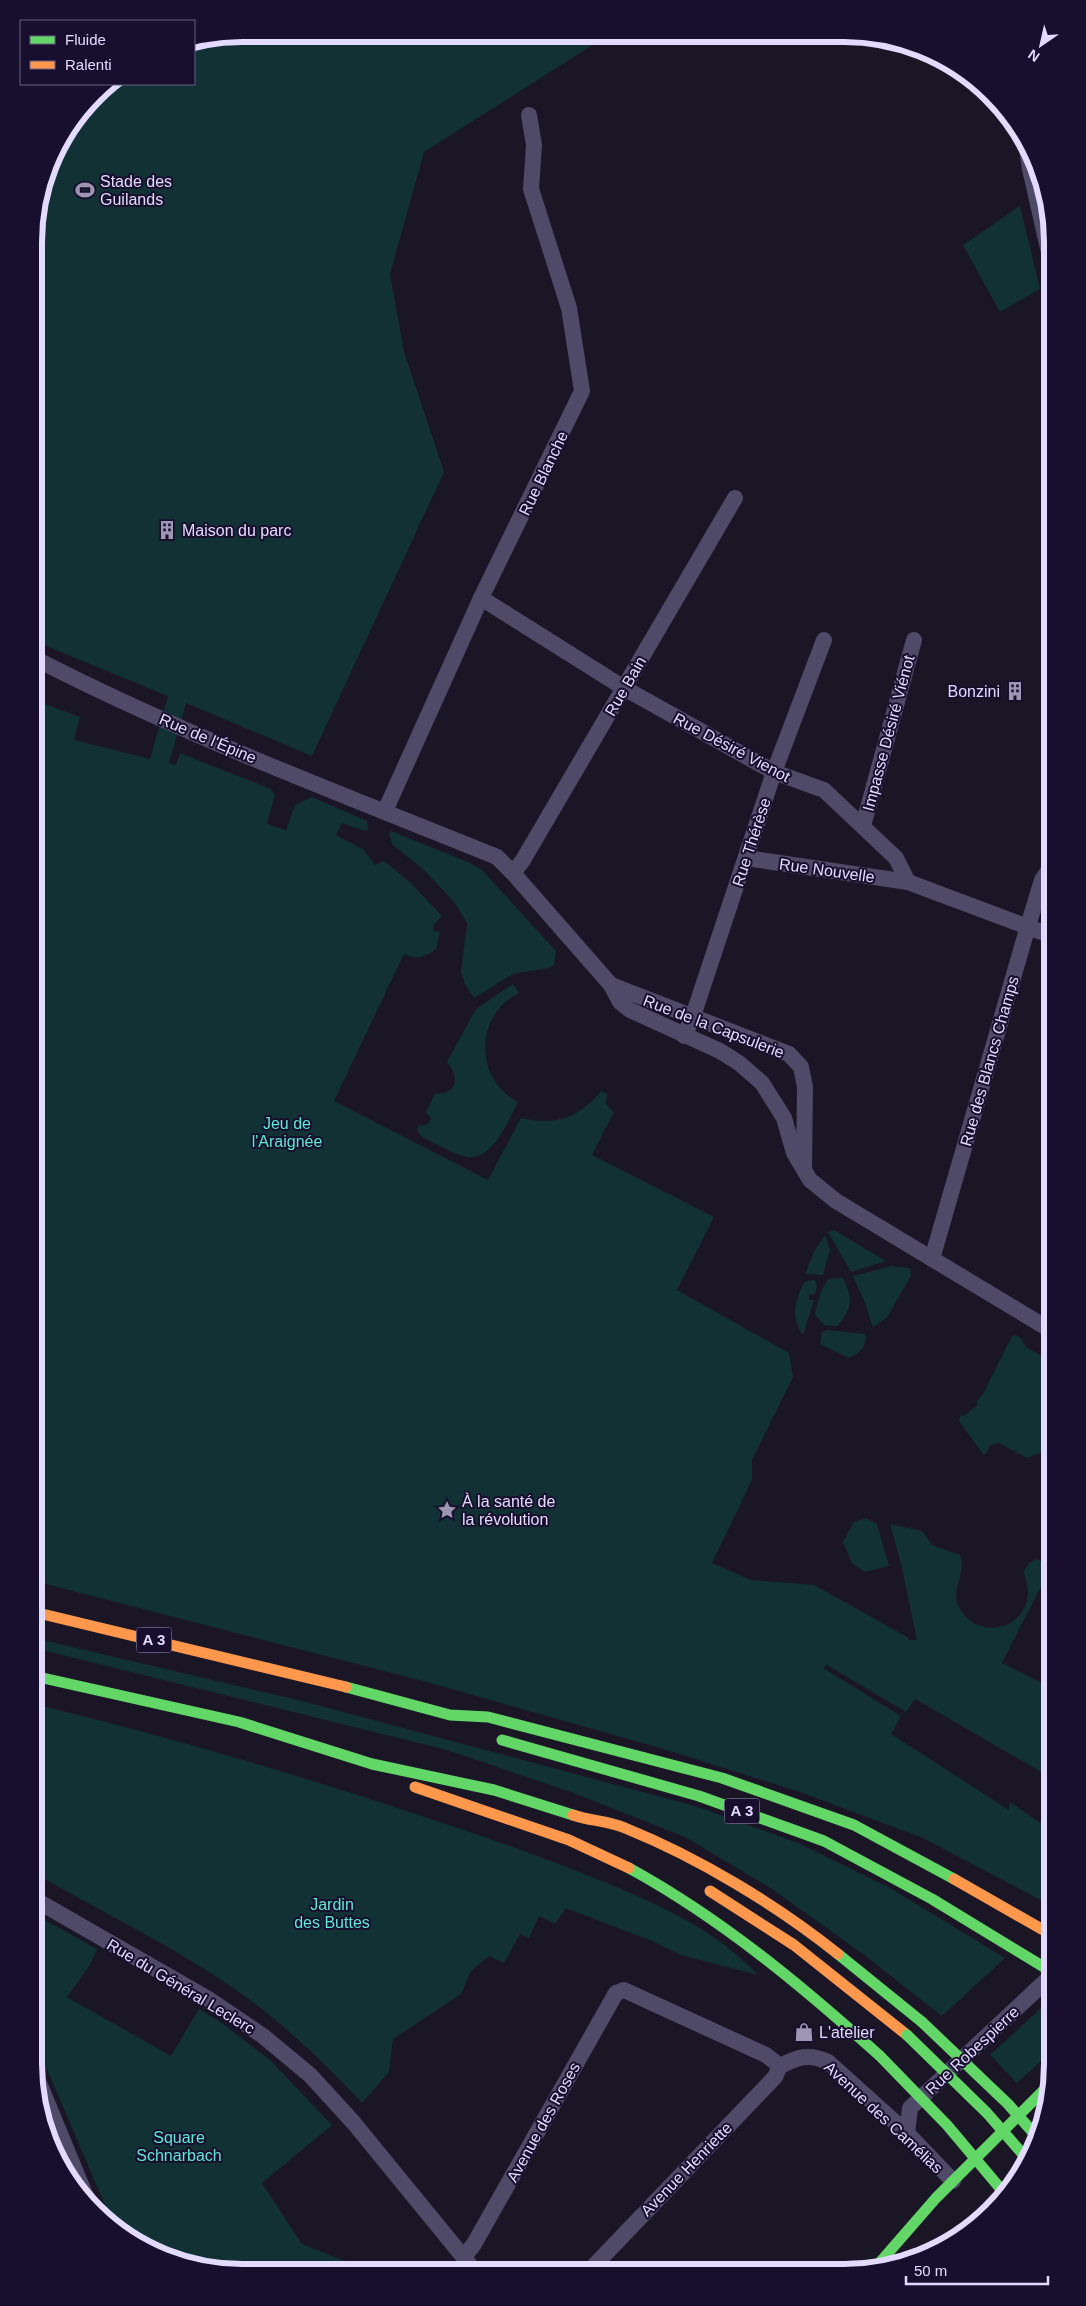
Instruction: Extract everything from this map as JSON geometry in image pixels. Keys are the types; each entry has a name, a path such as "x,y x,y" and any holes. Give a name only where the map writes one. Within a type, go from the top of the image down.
{"main road":[{"name":"A 3","path":"42,1614 273,1668 450,1715 474,1728"},
{"path":"42,1678 239,1722 372,1764 494,1790 585,1820 623,1827 691,1859 800,1924 922,2022 1008,2104 1032,2131"},
{"path":"450,1715 488,1717 722,1778 854,1825 946,1874 1044,1930"},
{"name":"A 3","path":"491,1737 699,1796 824,1841 932,1899 1044,1969"},
{"path":"372,1764 400,1780 435,1795 588,1848 638,1872 780,1968 880,2056 947,2124 1000,2188"},
{"path":"585,1820 610,1836"},
{"path":"704,1888 794,1945 907,2035 987,2113 1022,2154"},
{"path":"882,2260 953,2181 1041,2093"},
{"path":"921,2233 947,2198 953,2181"}],"street":[{"name":"Rue Blanche","path":"385,811 481,598 582,391 569,308 531,189 534,145 529,115"},
{"path":"1031,173 1043,224"},
{"name":"Rue Bain","path":"513,873 735,498"},
{"name":"Rue Désiré Vienot","path":"481,598 624,688 774,772 824,790 896,858 908,882"},
{"name":"Rue Thérèse","path":"684,1036 693,1016 774,772 824,640"},
{"name":"Impasse Désiré Viénot","path":"863,826 914,640"},
{"name":"Rue de l'Épine","path":"42,662 129,704 385,811"},
{"name":"Rue de la Capsulerie","path":"385,811 497,857 612,985 620,1002 630,1010 739,1062 762,1084 784,1118 794,1153 810,1180 836,1201 1044,1327"},
{"name":"Rue Nouvelle","path":"746,858 908,882"},
{"name":"Rue des Blancs Champs","path":"932,1259 1028,926 1044,877"},
{"path":"908,882 1044,933"},
{"name":"Rue de la Capsulerie","path":"612,985 790,1054 801,1067 805,1087 804,1170"},
{"name":"Rue du Général Leclerc","path":"42,1904 210,2000 263,2036 310,2076 353,2122 469,2264"},
{"name":"Rue Robespierre","path":"906,2133 910,2108 1044,1982"},
{"name":"Avenue des Roses","path":"469,2264 474,2244 616,1993 624,1990 766,2055 780,2066"},
{"name":"Avenue des Camélias","path":"780,2066 804,2056 815,2056 828,2062 906,2133 953,2181"},
{"name":"Avenue Henriette","path":"596,2264 775,2077 780,2066"},
{"path":"46,2103 68,2160"},
{"path":"892,2258 896,2245"}],"green space":[{"name":"Jeu de l'Araignée","path":"243,42 598,42 424,152 390,274 404,352 444,472 312,756 186,703 169,763 176,765 180,753 271,789 275,795 267,824 286,830 295,805 312,797 367,821 368,830 365,831 342,823 336,835 364,850 375,865 384,861 411,883 442,916 433,925 433,930 440,932 436,949 420,957 404,954 334,1101 488,1180 521,1118 545,1121 566,1118 584,1108 601,1091 607,1094 606,1104 614,1112 592,1155 714,1217 677,1290 789,1353 793,1377 752,1460 752,1480 712,1563 751,1580 814,1585 907,1637 909,1640 917,1640 901,1564 890,1524 922,1531 932,1545 960,1555 962,1568 956,1594 959,1607 966,1617 976,1624 987,1627 1009,1624 1018,1617 1025,1607 1028,1594 1024,1571 1029,1563 1036,1559 1044,1562 1044,1581 1002,1663 1044,1684 1044,1773 915,1699 906,1712 827,1665 823,1668 901,1716 891,1734 1009,1810 1010,1802 1044,1825 1044,1902 923,1838 803,1793 667,1750 427,1682 42,1583 42,703 80,717 74,740 150,759 168,696 42,644 42,243 49,191 63,154 76,131 101,101 120,85 195,85 195,48 204,46"},
{"path":"1020,206 1040,289 1000,312 963,245"},
{"path":"391,831 470,863 482,870 556,951 554,965 548,968 513,974 474,998 465,984 461,972 467,923 454,902 424,870 393,845 389,834"},
{"path":"513,984 519,993 504,1003 494,1016 487,1031 485,1047 487,1063 493,1078 504,1092 518,1102 504,1129 492,1146 485,1153 476,1157 467,1157 426,1139 420,1135 417,1129 419,1125 428,1124 431,1118 426,1112 435,1094 448,1091 454,1084 454,1074 447,1062 476,1009"},
{"path":"834,1230 886,1261 851,1272 828,1232"},
{"path":"825,1235 830,1250 823,1275 805,1274 815,1250"},
{"path":"892,1266 909,1268 911,1276 887,1317 873,1327 853,1276"},
{"path":"843,1278 849,1292 849,1308 837,1326 824,1325 815,1314 820,1294 828,1279"},
{"path":"815,1280 817,1286 815,1294 809,1295 809,1300 814,1300 803,1335 796,1321 795,1308 805,1281"},
{"path":"828,1330 865,1334 864,1346 859,1352 849,1358 820,1344 822,1332"},
{"path":"1016,1335 1021,1338 1026,1347 1044,1357 1044,1451 1027,1458 999,1443 990,1445 986,1454 983,1454 959,1421 961,1414 963,1416 978,1405 976,1402 983,1394 1012,1336"},
{"path":"866,1518 877,1524 889,1566 865,1572 852,1563 843,1542 854,1522"},
{"path":"1044,1527 1044,1545 1041,1532"},
{"path":"42,1640 306,1702 695,1806 798,1843 890,1888 1005,1958 942,2016 863,1954 772,1889 685,1837 571,1792 447,1750 42,1650"},
{"name":"Jardin des Buttes","path":"42,1706 187,1744 289,1774 390,1805 542,1857 665,1909 724,1945 758,1975 681,1955 652,1941 566,1908 555,1924 539,1916 529,1938 520,1934 504,1963 489,1956 471,1971 461,1994 393,2039 389,2072 362,2103 296,2038 254,2003 201,1967 42,1877"},
{"name":"Square Schnarbach","path":"42,1918 97,1949 90,1965 67,1997 171,2056 199,2009 222,2023 270,2060 332,2125 262,2183 302,2244 352,2264 243,2264 204,2260 178,2253 154,2243 131,2230 108,2211 42,2058"},
{"path":"1044,2005 1044,2058 1017,2083 990,2055"}],"traffic: fast":[{"path":"42,1678 239,1722 372,1764 494,1790 573,1815"},
{"path":"346,1687 450,1715 488,1717 722,1778 854,1825 954,1879"},
{"path":"502,1740 699,1796 824,1841 932,1899 1044,1967"},
{"path":"629,1868 729,1931 791,1979 880,2056"},
{"path":"838,1954 922,2022"},
{"path":"922,2022 1008,2104 1032,2131"},
{"path":"907,2035 987,2113 1022,2153"},
{"path":"880,2056 947,2125 1000,2188"},
{"path":"882,2260 936,2198 1041,2093"}],"traffic: slow":[{"path":"42,1614 346,1687"},
{"path":"415,1787 569,1840 629,1868"},
{"path":"573,1815 619,1826 681,1853 789,1917 838,1954"},
{"path":"954,1879 1044,1930"},
{"path":"710,1891 794,1945 907,2035"}],"place":[{"name":"Stade des Guilands","path":"85,190"},
{"name":"Maison du parc","path":"167,530"},
{"name":"Bonzini","path":"1015,691"},
{"name":"À la santé de la révolution","path":"447,1510"},
{"name":"L'atelier","path":"804,2032"}]}
